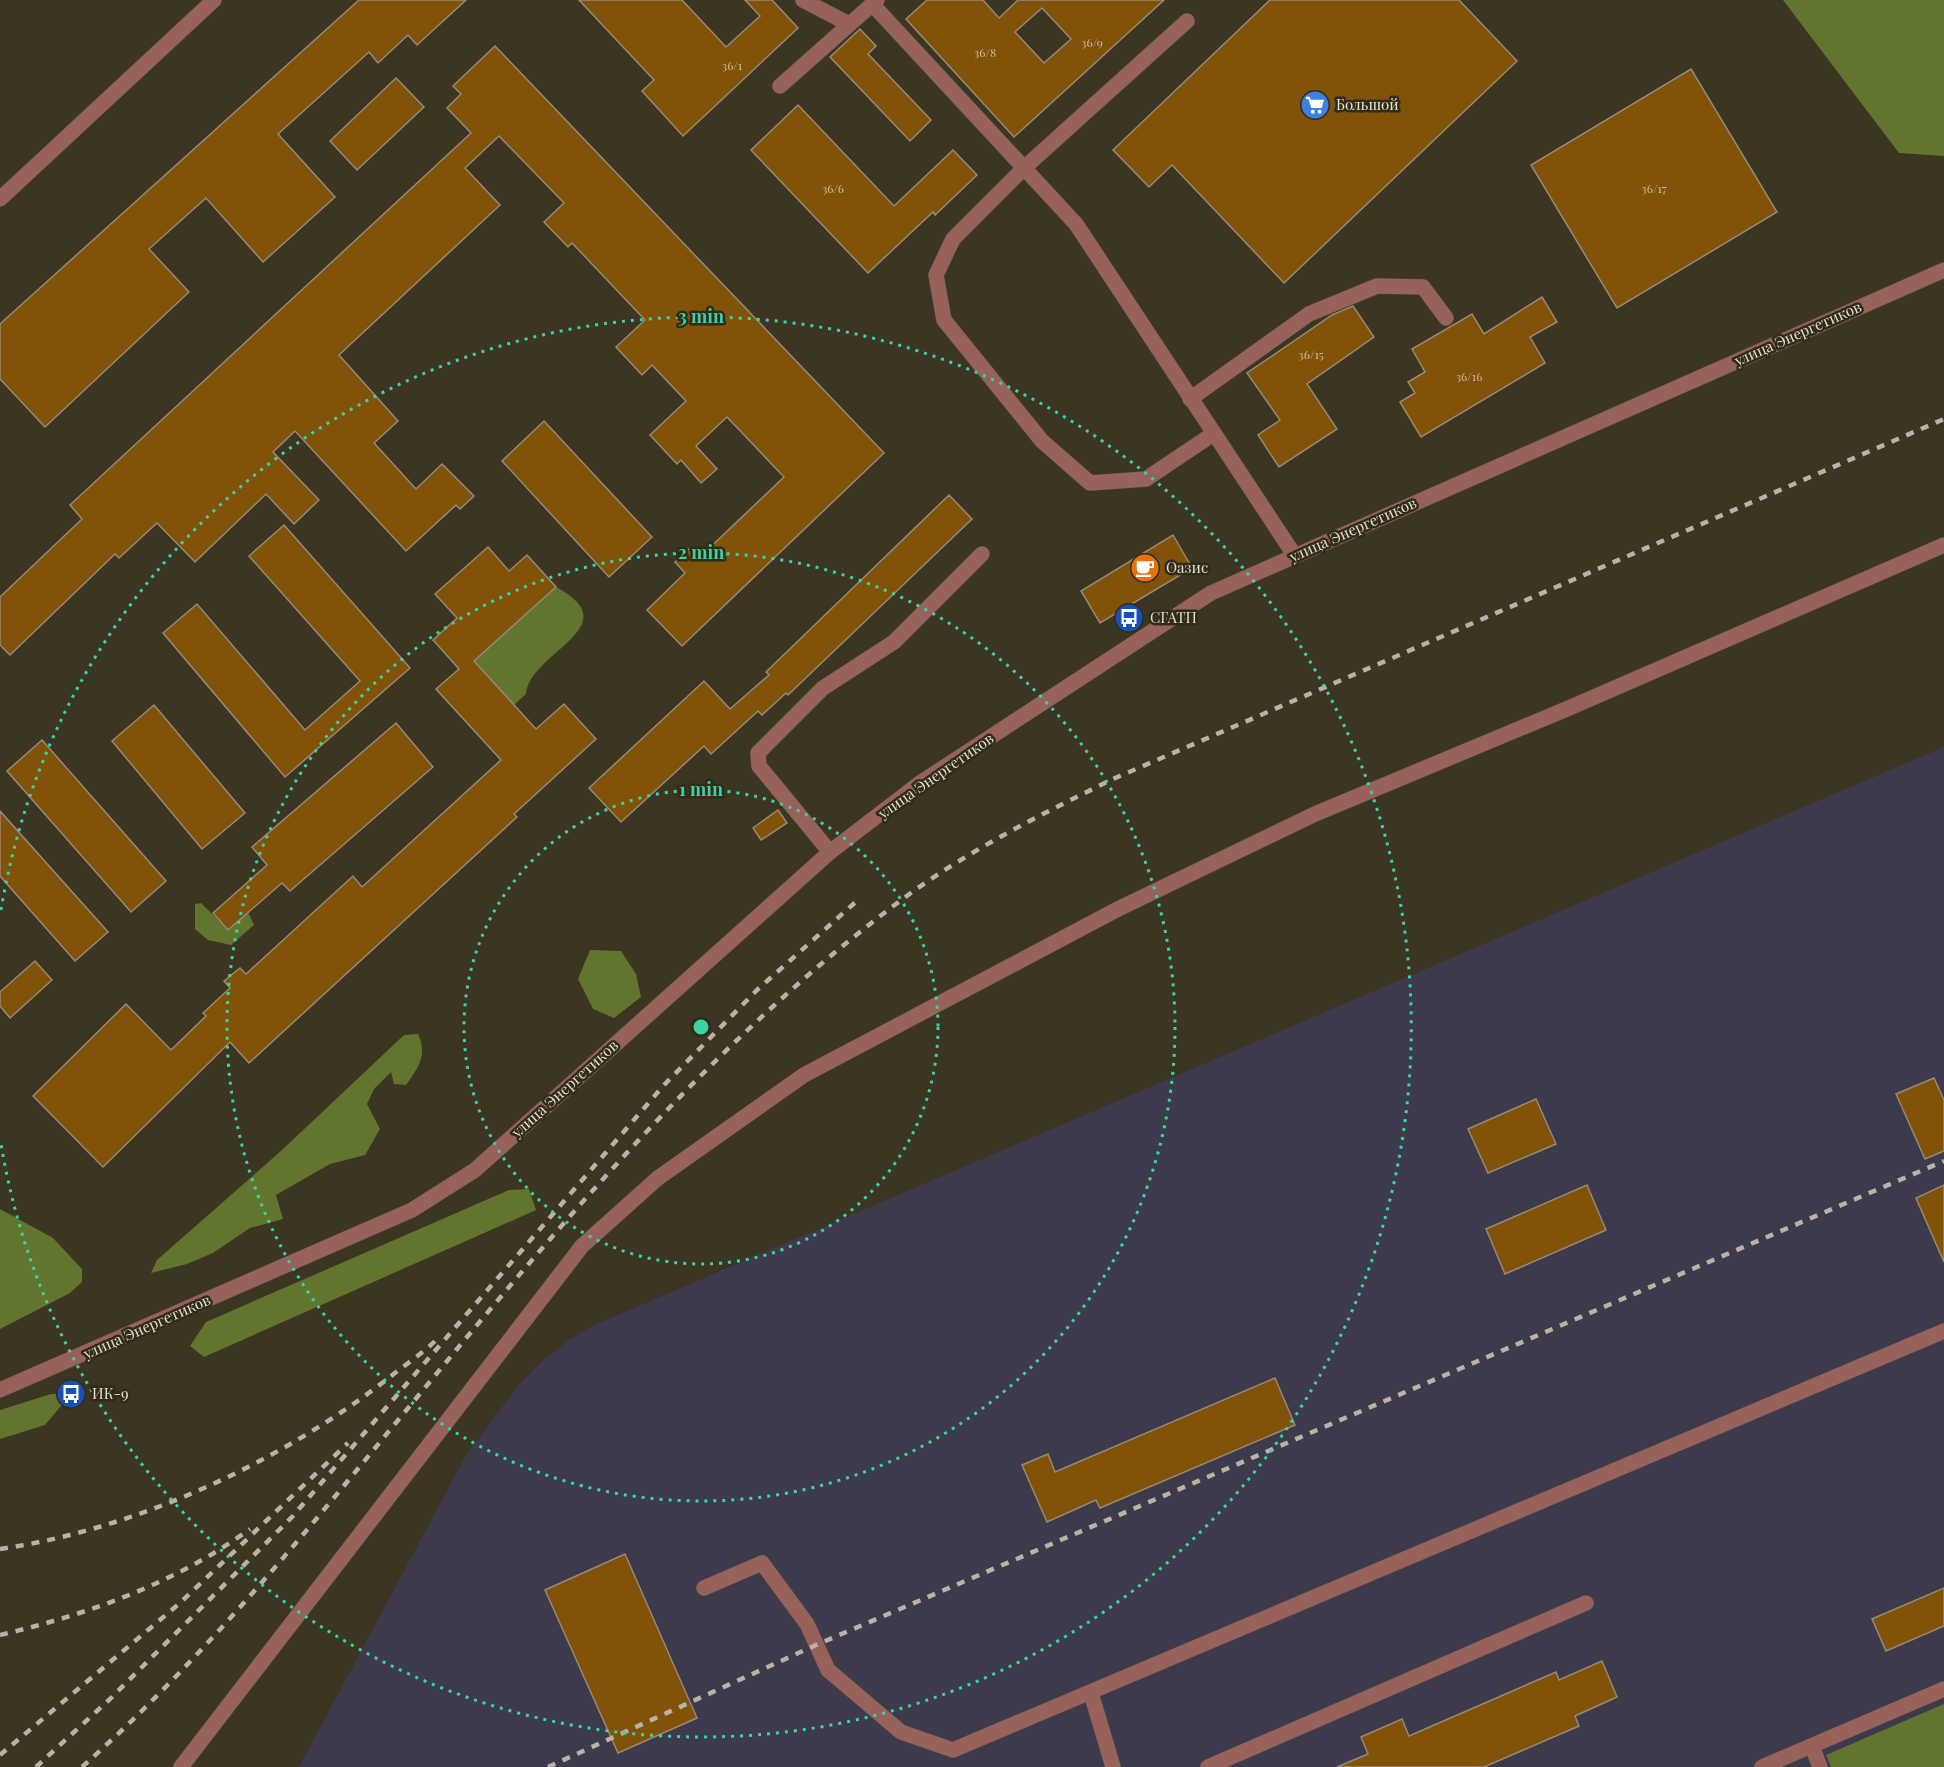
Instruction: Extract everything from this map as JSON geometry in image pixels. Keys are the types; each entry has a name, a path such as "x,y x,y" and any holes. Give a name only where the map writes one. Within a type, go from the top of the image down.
{"street":[{"path":"0,199 214,0"},
{"path":"803,0 849,24"},
{"path":"780,86 874,2 1076,224 1295,556"},
{"path":"1188,21 1024,168 953,239 936,275 944,320 1042,441 1090,483 1146,479 1214,434"},
{"name":"улица Энергетиков","path":"0,1390 412,1210 475,1170 830,852 920,783 1210,593 1944,270"},
{"path":"1190,399 1309,314 1377,286 1423,287 1446,318"},
{"path":"181,1767 582,1246 604,1224 693,1151 804,1075 1128,904 1315,814 1569,708 1944,545"},
{"path":"830,852 759,766 758,753 823,688 894,642 982,554"},
{"path":"704,1588 762,1563 807,1624 828,1670 901,1732 953,1750 1944,1331"},
{"path":"1208,1767 1586,1603"},
{"path":"1762,1767 1944,1689"},
{"path":"1091,1693 1113,1767"},
{"path":"1812,1746 1820,1767"}],"shaded area":[{"path":"1944,747 1944,1767 299,1767 465,1457 516,1388 540,1363 567,1341 592,1326"}],"green space":[{"path":"1783,0 1944,0 1944,156 1899,153"},
{"path":"556,587 576,601 583,615 580,627 570,640 542,665 531,679 526,694 514,705 474,661"},
{"path":"201,903 228,930 248,912 254,925 231,945 208,940 195,929 195,904"},
{"path":"590,950 621,951 636,974 641,997 614,1018 593,1009 578,979"},
{"path":"418,1034 422,1055 418,1067 406,1085 394,1084 391,1072 374,1089 367,1104 380,1129 365,1155 330,1164 276,1195 283,1219 250,1228 213,1253 187,1264 151,1273 157,1260 282,1150 404,1035"},
{"path":"529,1189 536,1210 204,1357 190,1346 206,1322 509,1190"},
{"path":"0,1209 53,1238 82,1269 82,1282 70,1293 0,1329"},
{"path":"51,1394 71,1394 45,1425 0,1439 0,1410"},
{"path":"1944,1704 1944,1767 1831,1767 1826,1755"}],"building":[{"path":"359,0 466,0 417,45 408,35 378,63 369,52 278,134 335,197 263,262 206,198 149,249 189,292 45,427 0,379 0,324"},
{"path":"579,0 682,0 726,47 760,16 745,0 772,0 798,28 683,136 642,91 654,80"},
{"path":"927,0 983,0 999,18 1018,0 1164,0 1014,137 906,19","holes":["1042,8 1071,39 1044,63 1015,32"]},
{"name":"Большой","path":"1270,0 1459,0 1517,61 1284,283 1172,165 1149,187 1113,150"},
{"path":"860,29 876,46 868,54 931,120 910,141 830,57"},
{"path":"495,46 884,453 682,646 647,610 685,573 675,562 690,548 699,558 784,477 727,417 696,446 717,469 701,483 681,460 677,464 650,435 686,401 652,365 642,375 616,347 645,320 572,243 568,247 544,222 564,203 499,136 465,168 500,205 339,355 398,421 374,443 416,489 442,464 474,496 460,509 456,505 406,551 295,431 273,452 319,500 294,524 266,494 195,562 157,523 119,558 115,554 10,655 0,645 0,597 82,519 70,505 471,133 447,108 461,94 453,86"},
{"path":"1691,69 1777,212 1617,308 1531,165"},
{"path":"396,78 424,107 357,170 330,141"},
{"path":"798,105 894,206 953,150 977,175 935,215 933,212 868,273 751,150"},
{"path":"1542,297 1557,322 1530,337 1545,363 1421,437 1400,402 1415,393 1408,382 1425,372 1412,349 1472,314 1484,334"},
{"path":"1353,306 1374,337 1307,384 1337,429 1279,467 1258,435 1280,420 1247,373 1332,315"},
{"path":"544,421 652,537 609,577 502,461"},
{"path":"949,495 972,519 788,695 786,693 762,715 758,711 711,754 704,746 621,822 589,788 704,681 730,709 769,675 766,672"},
{"path":"284,525 410,668 285,777 163,633 197,604 305,730 360,681 249,556"},
{"path":"1173,535 1192,568 1100,623 1081,591"},
{"path":"488,547 509,571 527,555 556,587 474,661 536,729 564,704 596,739 514,814 517,817 249,1063 230,1042 103,1167 33,1096 126,1004 171,1050 206,1016 203,1013 230,988 224,981 240,968 246,974 353,876 362,887 501,760 436,689 459,669 433,640 457,618 435,594"},
{"path":"154,705 245,813 202,849 112,741"},
{"path":"396,723 433,767 290,891 282,883 228,930 213,913 267,865 252,847"},
{"path":"42,740 166,881 131,912 7,771"},
{"path":"778,810 787,823 761,840 753,828"},
{"path":"0,811 108,932 75,961 0,876"},
{"path":"35,961 52,980 10,1018 0,1006 0,992"},
{"path":"1934,1078 1944,1100 1944,1151 1925,1159 1896,1094"},
{"path":"1536,1099 1556,1144 1488,1173 1468,1129"},
{"path":"1587,1185 1606,1230 1505,1274 1486,1229"},
{"path":"1944,1185 1944,1262 1916,1198"},
{"path":"1275,1378 1295,1425 1100,1508 1096,1500 1047,1522 1022,1465 1048,1454 1055,1472"},
{"path":"625,1554 697,1718 618,1753 545,1590"},
{"path":"1944,1588 1944,1626 1886,1651 1872,1619"},
{"path":"1602,1661 1617,1697 1575,1716 1579,1726 1484,1767 1337,1767 1368,1754 1361,1737 1402,1719 1409,1736 1556,1672 1559,1680"}],"railway":[{"path":"82,1767 162,1691 237,1610 310,1527 500,1297 624,1156 756,1022 826,960 900,901 977,850 1113,779 1944,419"},
{"path":"36,1767 110,1699 292,1517 664,1085 757,990 859,899"},
{"path":"548,1767 816,1645 1944,1161"},
{"path":"0,1549 103,1526 155,1508 255,1464 348,1408 428,1348 439,1337"},
{"path":"0,1755 180,1603 348,1443"},
{"path":"0,1635 66,1617 162,1581 222,1548 250,1529"}],"place":[{"name":"Большой","path":"1315,105"},
{"name":"Оазис","path":"1145,568"},
{"name":"СГАТП","path":"1129,618"},
{"name":"ИК-9","path":"71,1394"}]}
